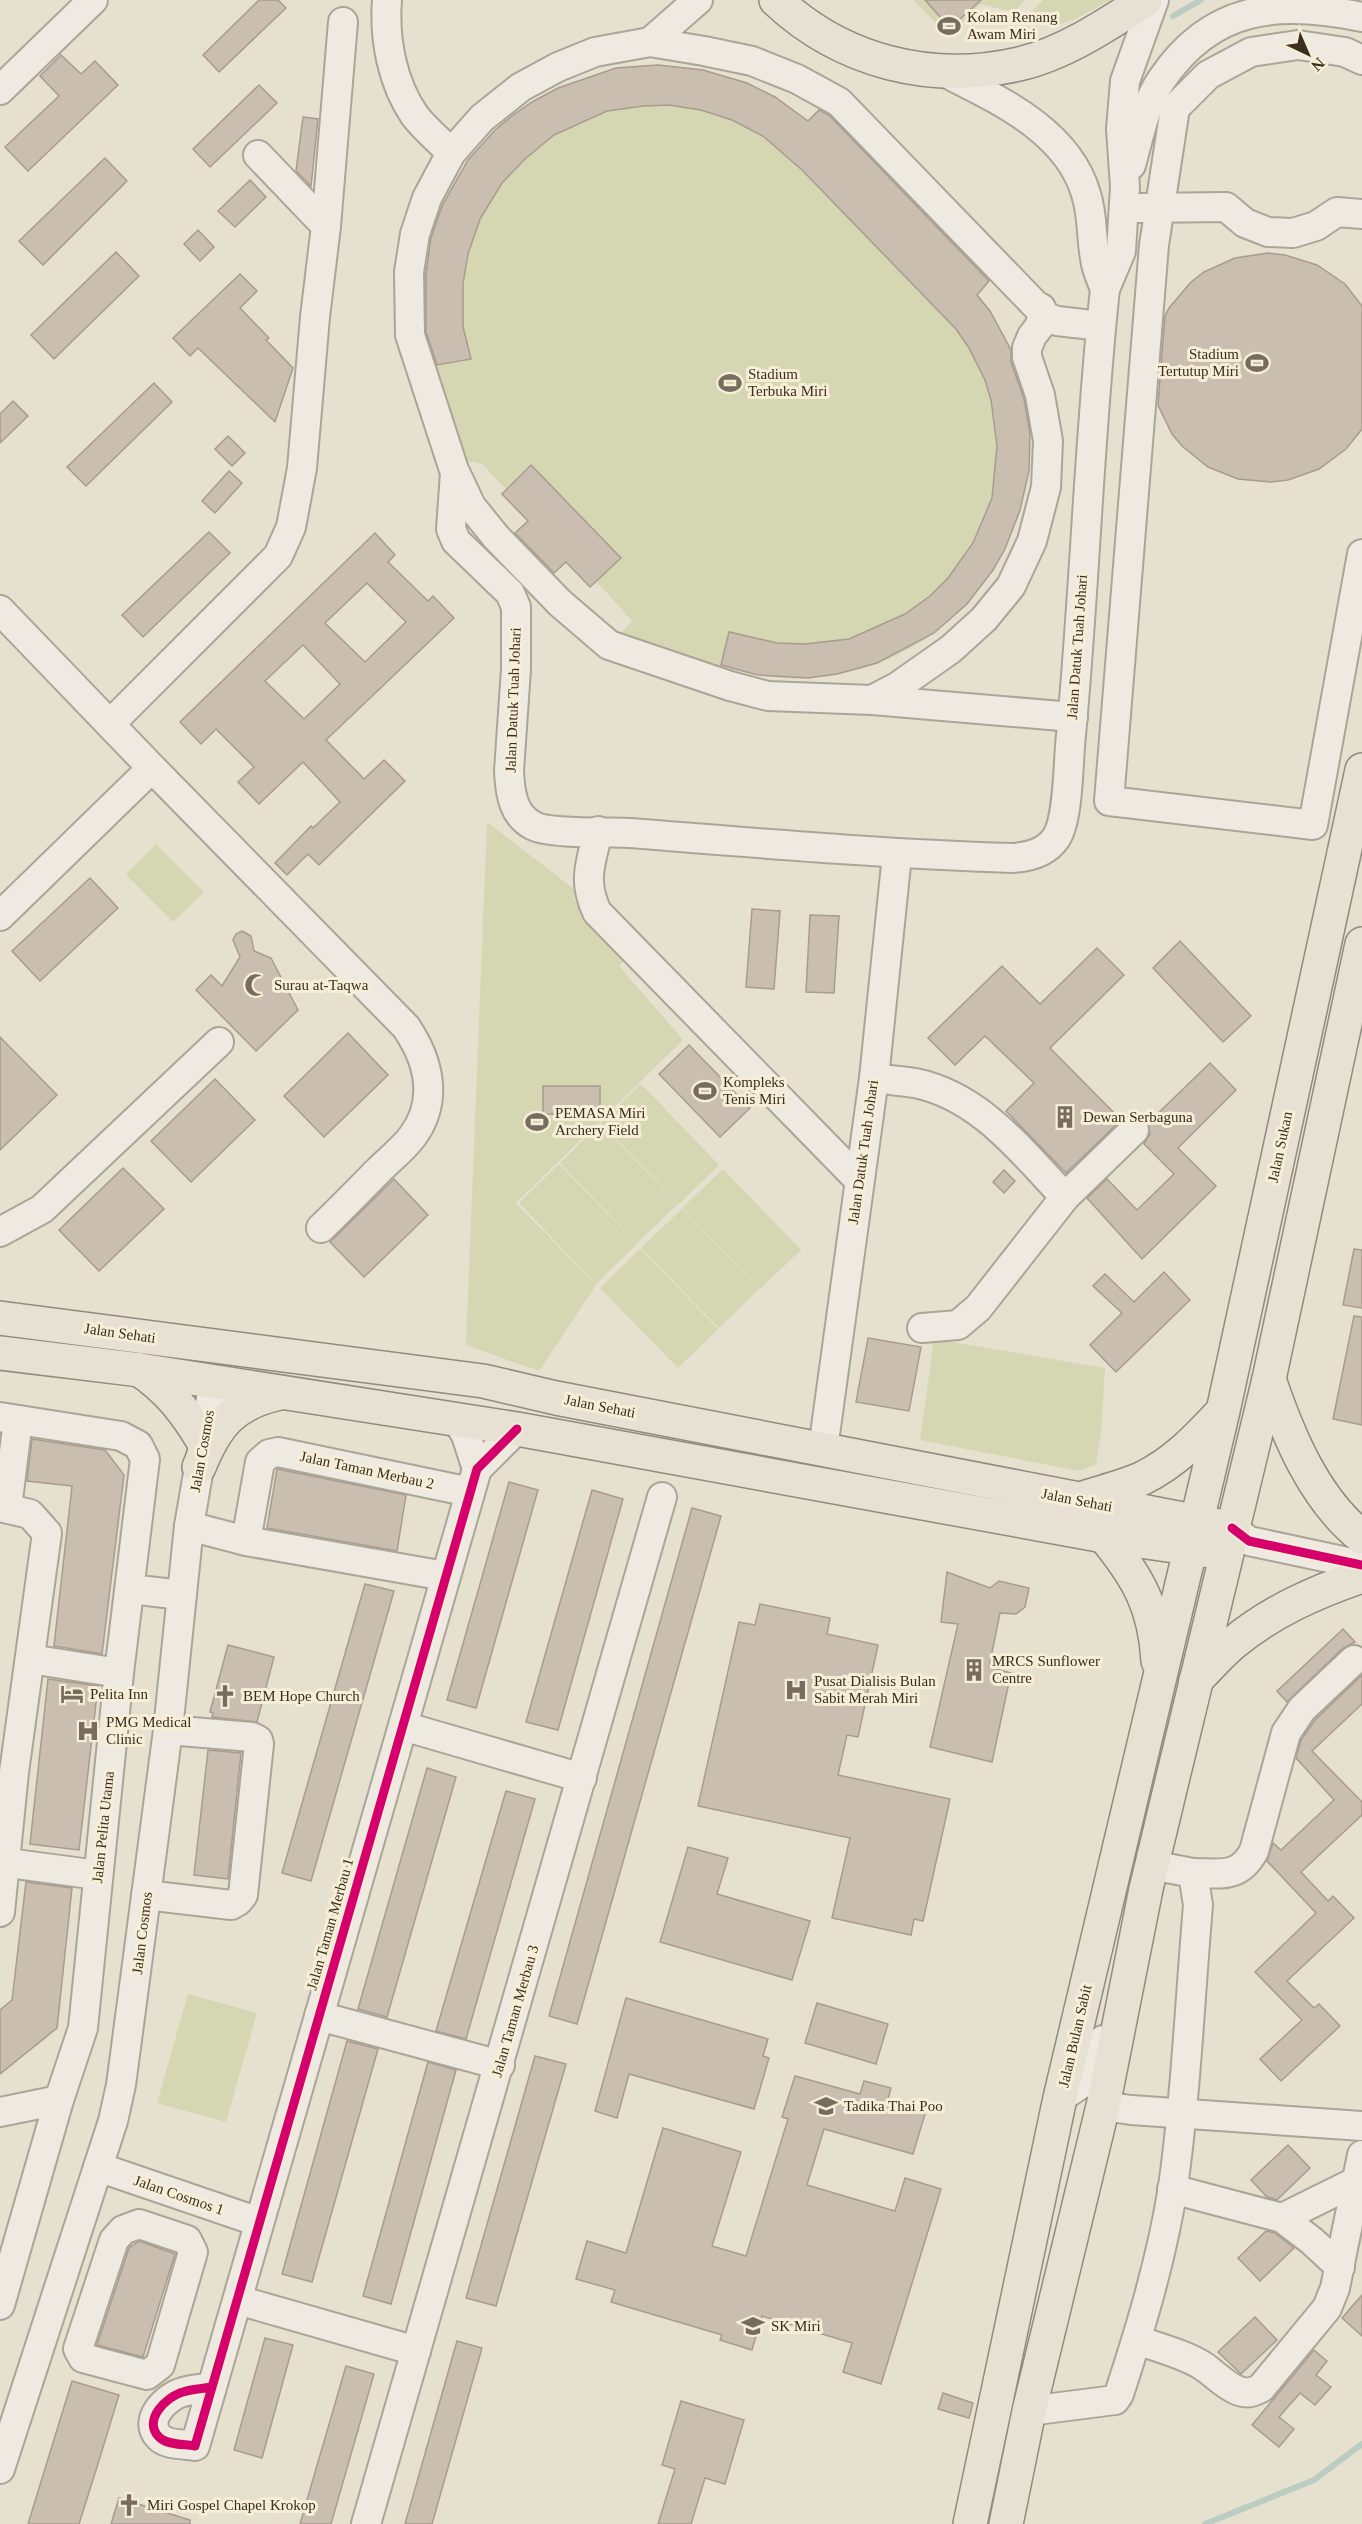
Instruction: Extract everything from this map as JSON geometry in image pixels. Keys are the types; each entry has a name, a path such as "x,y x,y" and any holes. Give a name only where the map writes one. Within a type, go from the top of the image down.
{"main road":[{"path":"776,0 819,33 857,54 915,69 946,73 1019,64 1075,43 1145,0"},
{"name":"Jalan Sukan","path":"1193,1537 1223,1411 1362,770"},
{"path":"1006,2524 1029,2411 1103,2106 1148,1877 1196,1680 1236,1541 1362,944"},
{"path":"6,1318 36,1336 174,1353 194,1364 214,1381 239,1368 264,1364 459,1389 471,1388 483,1381"},
{"name":"Jalan Sehati","path":"6,1318 483,1381 556,1398 1078,1500 1193,1537"},
{"name":"Jalan Sehati","path":"0,1353 140,1370 517,1429 1104,1536 1193,1537"},
{"path":"140,1370 160,1384 177,1401 201,1454"},
{"path":"1269,1379 1286,1428 1309,1473 1340,1515 1362,1537"},
{"path":"201,1454 219,1427 236,1410 258,1398 282,1392"},
{"path":"1078,1500 1142,1478 1173,1460 1195,1442 1223,1411"},
{"path":"1104,1536 1130,1568 1148,1604 1157,1643 1160,1682"},
{"path":"1193,1537 1236,1541"},
{"name":"Jalan Bulan Sabit","path":"970,2524 1060,2098 1193,1537"},
{"path":"1196,1680 1232,1645 1275,1613 1324,1589 1362,1576"}],"street":[{"path":"0,90 93,0"},
{"path":"387,0 385,25 391,60 401,91 416,117 451,153"},
{"path":"650,42 698,0"},
{"name":"Jalan Datuk Tuah Johari","path":"650,42 595,52 558,67 521,87 482,118 451,153 428,198 415,234 409,272 410,335 455,473 451,529 456,541 510,593 516,607 516,669 509,771 514,802 519,813 536,827 547,830 597,831 897,855 1029,857 1043,850 1056,838 1063,821 1101,326 1105,289 1121,251 1124,198 1121,129 1125,81 1154,0"},
{"path":"1362,17 1335,8 1300,2 1265,6 1225,18 1192,42 1161,80 1143,121 1124,198 1159,209 1226,207 1245,223 1268,232 1293,233 1317,226 1337,212 1362,214"},
{"path":"110,724 278,556 291,527 302,468 343,22"},
{"path":"650,42 752,61 797,79 839,102 1041,308 1047,317 1057,321 1101,326"},
{"path":"1362,60 1345,52 1298,45 1251,52 1208,75 1175,108 1154,245 1109,801 1313,825 1359,590 1362,554"},
{"name":"Jalan Datuk Tuah Johari","path":"946,73 1003,102 1056,143 1086,191 1091,214 1095,260 1105,289"},
{"path":"258,155 326,226"},
{"path":"872,700 897,687 951,649 984,619 1011,586 1032,541 1046,487 1048,441 1040,395 1027,357 1027,348 1039,327 1042,318 1041,308"},
{"path":"455,473 471,506 496,537 560,603 609,645 730,686 768,696 872,700 1072,717"},
{"path":"0,610 406,1027 417,1044 426,1065 428,1088 425,1113 412,1137 321,1228"},
{"path":"1069,752 1113,756"},
{"path":"0,916 152,768"},
{"path":"597,831 587,882 590,897 597,912 858,1179"},
{"name":"Jalan Datuk Tuah Johari","path":"823,1449 858,1179 874,1078 897,855"},
{"path":"0,1232 42,1209 219,1041"},
{"path":"874,1078 917,1083 960,1100 992,1120 1065,1197"},
{"path":"922,1328 958,1324 978,1308 1065,1197 1134,1130"},
{"name":"Jalan Cosmos","path":"0,2469 5,2435 44,2335 98,2167 121,2085 168,1730 189,1526 214,1381"},
{"path":"0,1912 7,1772 30,1659 47,1533 30,1514 3,1507 9,1418"},
{"name":"Jalan Pelita Utama","path":"0,2305 59,2100 83,2028 119,1673 145,1459 138,1445 122,1436 9,1418"},
{"path":"456,1420 466,1435 473,1481"},
{"path":"473,1481 517,1429"},
{"name":"Jalan Taman Merbau 2","path":"246,1541 260,1462 269,1454 278,1452 473,1481"},
{"name":"Jalan Taman Merbau 1","path":"211,2387 473,1481"},
{"name":"Jalan Taman Merbau 3","path":"366,2524 662,1497"},
{"path":"189,1526 246,1541 445,1576"},
{"path":"1236,1541 1362,1565"},
{"path":"130,1589 182,1595"},
{"path":"30,1659 119,1673"},
{"path":"1060,2098 1086,2082 1093,2076 1097,2067 1129,1934 1148,1877 1193,1873 1230,1873 1240,1870 1247,1863 1254,1851 1286,1733 1302,1709 1354,1660"},
{"path":"403,1726 582,1778"},
{"path":"146,1895 231,1905 243,1895 258,1740 252,1737 168,1730"},
{"path":"2,1863 98,1875"},
{"path":"1029,2411 1115,2400 1137,2340 1172,2189 1182,2113 1198,1905 1193,1873"},
{"path":"319,2016 500,2065"},
{"path":"83,2028 129,2032"},
{"path":"0,2112 59,2100"},
{"path":"1103,2106 1131,2110 1362,2126"},
{"path":"1137,2340 1188,2358 1227,2385 1251,2393 1261,2388 1327,2308 1340,2267 1362,2155"},
{"name":"Jalan Cosmos 1","path":"98,2167 260,2222"},
{"path":"1282,2218 1355,2182"},
{"path":"1172,2189 1282,2218 1340,2267"},
{"path":"139,2224 187,2240 194,2252 160,2365 154,2372 147,2374 83,2358 79,2354 80,2344 114,2240 123,2230 139,2224"},
{"path":"238,2300 416,2351"},
{"path":"44,2335 80,2344"}],"green space":[{"name":"Kolam Renang Awam Miri","path":"913,0 1025,0 1013,12 981,4 949,36"},
{"path":"1043,0 1111,0 1077,18 1055,26 1042,20 1033,10"},
{"name":"Stadium Terbuka Miri","path":"658,65 699,70 738,81 774,98 808,121 826,103 994,276 977,295 1012,353 1028,416 1027,478 1010,538 977,591 932,634 875,664 808,678 759,676 688,658 619,635 632,621 597,582 590,587 566,562 554,574 515,534 528,521 502,494 506,489 482,464 466,461 440,390 425,336 423,317 425,266 437,219 457,177 485,141 521,111 562,88 608,72"},
{"name":"PEMASA Miri Archery Field","path":"487,822 578,892 573,898 630,956 619,966 683,1040 516,1203 596,1285 539,1371 466,1345"},
{"path":"156,844 204,892 173,922 126,874"},
{"path":"641,1084 719,1165 679,1204 601,1123"},
{"path":"600,1124 678,1204 637,1243 560,1163"},
{"path":"559,1164 637,1244 596,1284 519,1203"},
{"path":"723,1169 801,1250 760,1289 682,1208"},
{"path":"682,1209 759,1289 719,1328 641,1248"},
{"path":"640,1249 718,1329 678,1368 600,1288"},
{"path":"934,1339 1105,1368 1101,1433 1096,1464 1079,1471 920,1440"},
{"path":"188,1994 257,2013 226,2122 157,2103"}],"building":[{"path":"259,0 278,0 286,8 219,72 203,55"},
{"path":"925,0 981,0 950,28"},
{"path":"61,55 81,74 95,61 118,85 28,171 5,147 59,96 40,76"},
{"path":"658,65 703,70 747,83 775,97 808,121 819,110 829,115 989,281 977,295 990,311 1011,350 1011,362 1024,399 1030,434 1029,471 1020,510 1005,549 993,570 967,604 934,633 877,663 837,674 808,678 758,675 721,665 729,632 777,643 805,644 849,639 905,614 930,596 948,578 973,543 992,498 997,446 991,400 985,380 969,348 956,329 802,170 763,136 732,120 701,110 669,105 607,111 554,135 525,159 502,183 480,219 468,254 463,284 463,327 471,359 437,365 426,332 426,273 431,238 442,206 468,160 495,130 513,115 558,88 616,68"},
{"path":"259,85 277,103 210,167 193,149"},
{"path":"303,117 318,119 311,186 296,171"},
{"path":"105,158 127,181 43,265 19,241"},
{"path":"250,180 266,197 235,227 218,211"},
{"path":"198,230 214,247 200,261 184,244"},
{"path":"116,252 139,276 54,359 31,335"},
{"name":"Stadium Tertutup Miri","path":"1268,253 1285,255 1317,265 1345,284 1362,306 1362,429 1346,449 1319,469 1288,480 1271,482 1238,479 1208,467 1182,446 1172,434 1158,405 1165,316 1169,308 1191,282 1204,272 1235,258"},
{"path":"240,274 257,291 240,308 269,338 266,340 293,368 275,422 198,348 190,356 173,338"},
{"path":"154,383 172,402 86,486 67,467"},
{"path":"13,401 28,416 0,443 0,414"},
{"path":"228,436 245,453 232,466 215,449"},
{"path":"531,465 621,558 590,587 566,562 554,573 515,533 528,521 502,494"},
{"path":"229,471 242,483 215,513 202,501"},
{"path":"209,532 230,553 143,637 122,615"},
{"path":"375,533 395,555 388,562 428,601 433,596 454,618 326,740 364,779 384,760 405,781 319,865 308,854 287,875 275,863 311,826 313,828 340,802 303,762 259,804 238,782 254,767 216,729 201,744 180,722","holes":["367,583 406,622 365,662 325,623","303,645 340,684 304,719 265,681"]},
{"path":"90,878 118,908 40,981 12,951"},
{"path":"752,909 780,911 774,989 746,987"},
{"path":"810,915 839,916 834,993 806,992"},
{"path":"242,931 251,936 254,951 271,958 298,1010 256,1051 196,990 211,975 222,986 240,957 233,940 236,934"},
{"path":"1180,941 1251,1016 1223,1042 1153,968"},
{"path":"1097,948 1124,975 1050,1048 1121,1120 1066,1173 1006,1111 1034,1083 985,1036 955,1065 928,1038 1002,966 1040,1004"},
{"path":"348,1033 388,1075 324,1137 284,1096"},
{"path":"0,1037 57,1095 0,1150"},
{"name":"Kompleks Tenis Miri","path":"689,1045 750,1108 720,1137 659,1074"},
{"path":"1210,1063 1236,1090 1178,1148 1216,1186 1142,1259 1087,1198 1107,1179 1137,1210 1174,1174 1144,1144 1150,1134 1148,1123"},
{"path":"215,1079 255,1120 191,1182 151,1141"},
{"path":"543,1086 600,1086 600,1114 543,1114"},
{"path":"123,1168 164,1209 99,1271 59,1230"},
{"path":"1004,1170 1015,1181 1004,1193 993,1182"},
{"path":"394,1179 428,1215 364,1277 330,1242"},
{"path":"1354,1249 1362,1250 1362,1308 1343,1305"},
{"path":"1164,1272 1190,1300 1116,1372 1090,1345 1122,1313 1093,1286 1105,1274 1134,1302"},
{"path":"1354,1316 1362,1317 1362,1425 1333,1419"},
{"path":"868,1338 921,1347 909,1411 856,1402"},
{"path":"32,1439 105,1450 124,1475 102,1654 54,1646 72,1486 27,1481"},
{"path":"277,1469 406,1495 397,1551 267,1528"},
{"path":"509,1482 538,1490 476,1708 447,1700"},
{"path":"592,1490 623,1499 558,1730 526,1722"},
{"path":"692,1508 721,1516 577,2024 549,2016"},
{"name":"MRCS Sunflower Centre","path":"947,1572 990,1588 999,1581 1029,1588 1025,1607 1016,1614 1000,1613 989,1667 1011,1673 992,1762 930,1747 958,1624 941,1622"},
{"path":"365,1584 394,1591 311,1881 282,1873"},
{"name":"Pusat Dialisis Bulan Sabit Merah Miri","path":"760,1604 830,1618 827,1634 878,1645 858,1737 847,1735 838,1775 950,1799 923,1921 914,1919 911,1935 832,1918 850,1838 698,1806 739,1622 755,1625"},
{"path":"1343,1629 1355,1642 1343,1648 1287,1702 1277,1691"},
{"path":"228,1645 274,1657 257,1722 212,1717 213,1713 210,1712"},
{"path":"1362,1675 1362,1704 1312,1751 1362,1802 1362,1815 1301,1872 1328,1901 1333,1896 1354,1918 1287,1981 1314,2008 1319,2004 1340,2026 1281,2081 1260,2059 1302,2020 1255,1972 1316,1913 1267,1861 1273,1843 1281,1850 1334,1800 1296,1758 1301,1740 1315,1720"},
{"path":"48,1679 98,1686 79,1850 30,1844"},
{"path":"208,1750 241,1753 228,1879 194,1875"},
{"path":"427,1768 456,1777 387,2017 358,2009"},
{"path":"506,1791 535,1799 466,2039 436,2031"},
{"path":"688,1847 728,1858 717,1894 810,1921 792,1980 660,1942"},
{"path":"26,1882 72,1888 57,2028 0,2074 0,2010 12,2000"},
{"path":"626,1998 768,2039 763,2056 769,2058 754,2109 629,2074 617,2118 595,2111"},
{"path":"817,2003 888,2024 876,2064 805,2043"},
{"path":"347,2041 378,2049 312,2282 282,2274"},
{"path":"535,2056 566,2064 496,2306 466,2298"},
{"path":"428,2062 456,2070 391,2304 363,2296"},
{"path":"795,2076 860,2094 864,2081 891,2088 887,2103 925,2114 913,2154 824,2129 807,2185 895,2211 905,2178 941,2189 881,2384 843,2372 852,2343 762,2316 752,2350 720,2340 722,2335 611,2302 615,2290 576,2279 587,2241 626,2253 663,2128 741,2152 712,2246 746,2256 788,2119 782,2117"},
{"path":"1288,2145 1310,2168 1277,2200 1267,2197 1251,2180"},
{"path":"1266,2231 1275,2233 1294,2248 1260,2281 1238,2258"},
{"path":"139,2241 175,2254 143,2357 97,2345 129,2248"},
{"path":"1362,2295 1362,2336 1342,2318"},
{"path":"1255,2317 1277,2340 1241,2374 1218,2352"},
{"path":"265,2338 293,2345 262,2458 234,2450"},
{"path":"457,2341 482,2348 432,2524 405,2524"},
{"path":"1314,2350 1327,2361 1316,2375 1331,2387 1315,2405 1300,2393 1279,2417 1294,2429 1279,2447 1252,2425"},
{"path":"346,2366 374,2374 331,2524 300,2524"},
{"path":"72,2381 119,2395 97,2467 79,2524 28,2524"},
{"path":"943,2393 973,2403 969,2418 938,2409"},
{"path":"681,2401 744,2420 725,2484 705,2478 691,2524 658,2524 675,2469 662,2465"},
{"name":"Miri Gospel Chapel Krokop","path":"119,2498 190,2520 190,2524 111,2524"}],"waterway":[{"path":"1173,16 1201,0"},
{"path":"1205,2524 1314,2480 1362,2444"}],"cycle path":[{"path":"211,2387 177,2394 164,2404 153,2423 154,2430 162,2440 195,2446 477,1469 517,1429"},
{"path":"1232,1528 1249,1541 1362,1565"}],"place":[{"name":"Kolam Renang Awam Miri","path":"949,26"},
{"name":"Stadium Tertutup Miri","path":"1257,363"},
{"name":"Stadium Terbuka Miri","path":"730,383"},
{"name":"Surau at-Taqwa","path":"256,985"},
{"name":"Kompleks Tenis Miri","path":"705,1091"},
{"name":"Dewan Serbaguna","path":"1065,1117"},
{"name":"PEMASA Miri Archery Field","path":"537,1122"},
{"name":"MRCS Sunflower Centre","path":"974,1670"},
{"name":"Pusat Dialisis Bulan Sabit Merah Miri","path":"796,1690"},
{"name":"Pelita Inn","path":"72,1694"},
{"name":"BEM Hope Church","path":"225,1696"},
{"name":"PMG Medical Clinic","path":"88,1731"},
{"name":"Tadika Thai Poo","path":"826,2106"},
{"name":"SK Miri","path":"753,2326"},
{"name":"Miri Gospel Chapel Krokop","path":"129,2505"}]}
